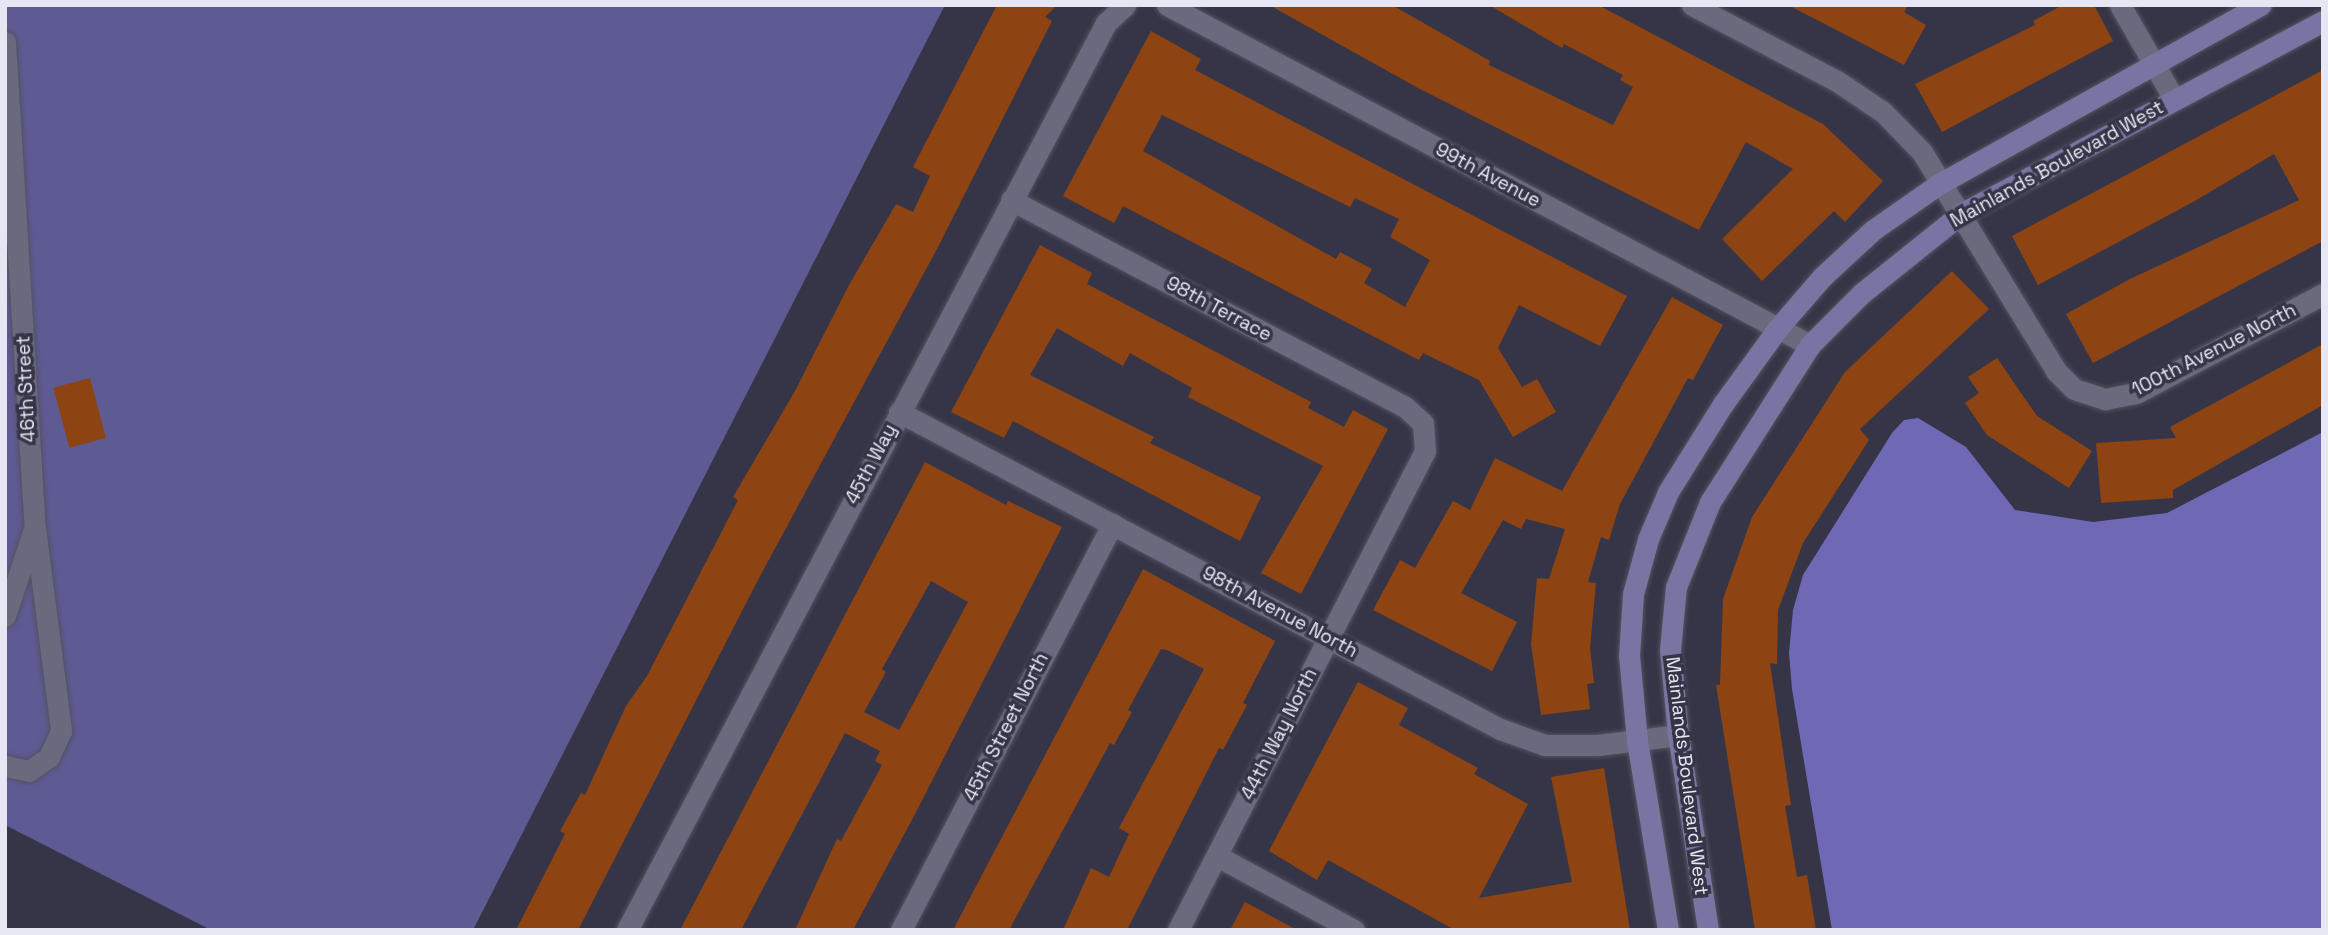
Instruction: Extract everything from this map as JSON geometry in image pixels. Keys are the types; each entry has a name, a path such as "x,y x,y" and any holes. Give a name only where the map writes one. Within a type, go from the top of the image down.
{"street":[{"name":"45th Way","path":"627,930 1106,23 1125,5"},
{"name":"99th Avenue","path":"1167,5 1810,345"},
{"name":"100th Avenue North","path":"1692,5 1837,81 1883,112 1922,152 1939,184 1962,213 2056,371 2074,389 2105,399 2136,393 2323,294"},
{"path":"2120,5 2174,99"},
{"name":"Mainlands Boulevard West","path":"1668,930 1637,740 1629,656 1633,594 1648,539 1668,492 1778,328 1822,277 1873,230 1939,184 2260,5"},
{"name":"Mainlands Boulevard West","path":"1708,930 1678,735 1670,650 1676,587 1693,538 1810,345 1862,293 1962,213 2323,21"},
{"name":"46th Street","path":"5,42 35,527 61,731 49,757 29,771 5,766"},
{"name":"98th Terrace","path":"1012,200 1404,407 1423,423"},
{"name":"98th Avenue North","path":"899,412 1500,729 1545,745 1678,735"},
{"name":"44th Way North","path":"1178,930 1425,451 1423,423"},
{"name":"45th Street North","path":"901,930 1112,524"},
{"name":"46th Street","path":"5,616 35,527"},
{"path":"1216,856 1354,930"}],"shaded area":[{"path":"5,5 945,5 473,930 211,930 5,825"},
{"path":"1918,418 1966,447 2015,510 2093,522 2167,513 2323,432 2323,930 1832,930 1792,689 1789,653 1793,610 1803,575 1892,433 1904,420"}],"building":[{"path":"997,5 1057,5 1045,17 1052,21 938,247 759,578 578,930 516,930 565,834 560,831 581,793 585,795 626,706 647,676 738,500 733,497 795,391 849,285 896,204 913,212 930,176 913,167"},
{"path":"1269,5 1392,5 1490,61 1489,65 1613,125 1633,87 1620,80 1623,75 1564,44 1562,48 1489,5 1598,5 1823,124 1883,181 1845,222 1834,211 1762,281 1722,239 1793,169 1746,142 1699,230 1418,88"},
{"path":"1788,5 1908,5 1904,12 1926,25 1904,65"},
{"path":"2063,5 2094,5 2113,41 1942,132 1915,84 2035,25 2033,21"},
{"path":"1151,31 1201,59 1195,70 1627,296 1600,346 1519,305 1498,348 1522,387 1537,379 1556,412 1513,437 1479,380 1423,353 1419,360 1123,206 1114,223 1063,196","holes":["1162,115 1350,207 1355,198 1399,219 1390,237 1430,260 1405,307 1364,283 1372,269 1340,252 1336,259 1143,151"]},
{"path":"2323,70 2323,241 2093,363 2066,314 2130,279 2299,200 2274,154 2193,202 2038,285 2012,236"},
{"path":"1040,245 1092,273 1087,284 1311,402 1308,408 1344,427 1353,410 1388,429 1301,594 1261,573 1323,466 1188,397 1192,388 1130,353 1123,366 1057,328 1030,375 1154,437 1150,443 1261,497 1240,541 1013,421 1004,438 951,412"},
{"path":"1952,271 1989,309 1860,429 1869,440 1803,543 1778,610 1777,664 1770,663 1791,805 1785,806 1797,877 1807,875 1816,930 1755,930 1716,685 1720,685 1723,599 1752,517 1845,372"},
{"path":"1672,297 1723,325 1693,380 1688,378 1620,504 1609,540 1601,537 1588,582 1596,583 1590,648 1594,683 1587,684 1590,709 1541,715 1531,644 1537,578 1549,579 1565,529 1526,519 1521,529 1503,520 1461,593 1517,622 1492,671 1373,610 1400,560 1415,568 1453,501 1470,510 1495,458 1562,491"},
{"path":"2323,344 2323,405 2173,490 2173,498 2101,503 2096,443 2176,438 2170,427"},
{"path":"1997,358 2037,416 2092,451 2069,488 1987,435 1965,403 1979,393 1968,377"},
{"path":"90,378 106,438 69,448 53,388"},
{"path":"925,462 1006,505 1008,501 1062,527 853,930 795,930 837,839 841,841 882,765 875,761 880,751 845,733 741,930 680,930","holes":["931,581 968,602 899,730 864,712 886,672 882,669"]},
{"path":"1143,569 1275,641 1243,703 1247,705 1223,750 1219,748 1127,930 1063,930 1091,868 1109,877 1129,834 1119,828 1204,669 1161,649 1128,710 1132,712 1114,745 1110,743 1009,930 953,930"},
{"path":"1358,682 1408,708 1399,725 1478,768 1474,774 1528,804 1479,898 1572,882 1551,777 1604,768 1630,930 1455,930 1328,860 1317,880 1269,851"},
{"path":"1245,902 1297,930 1230,930"}]}
